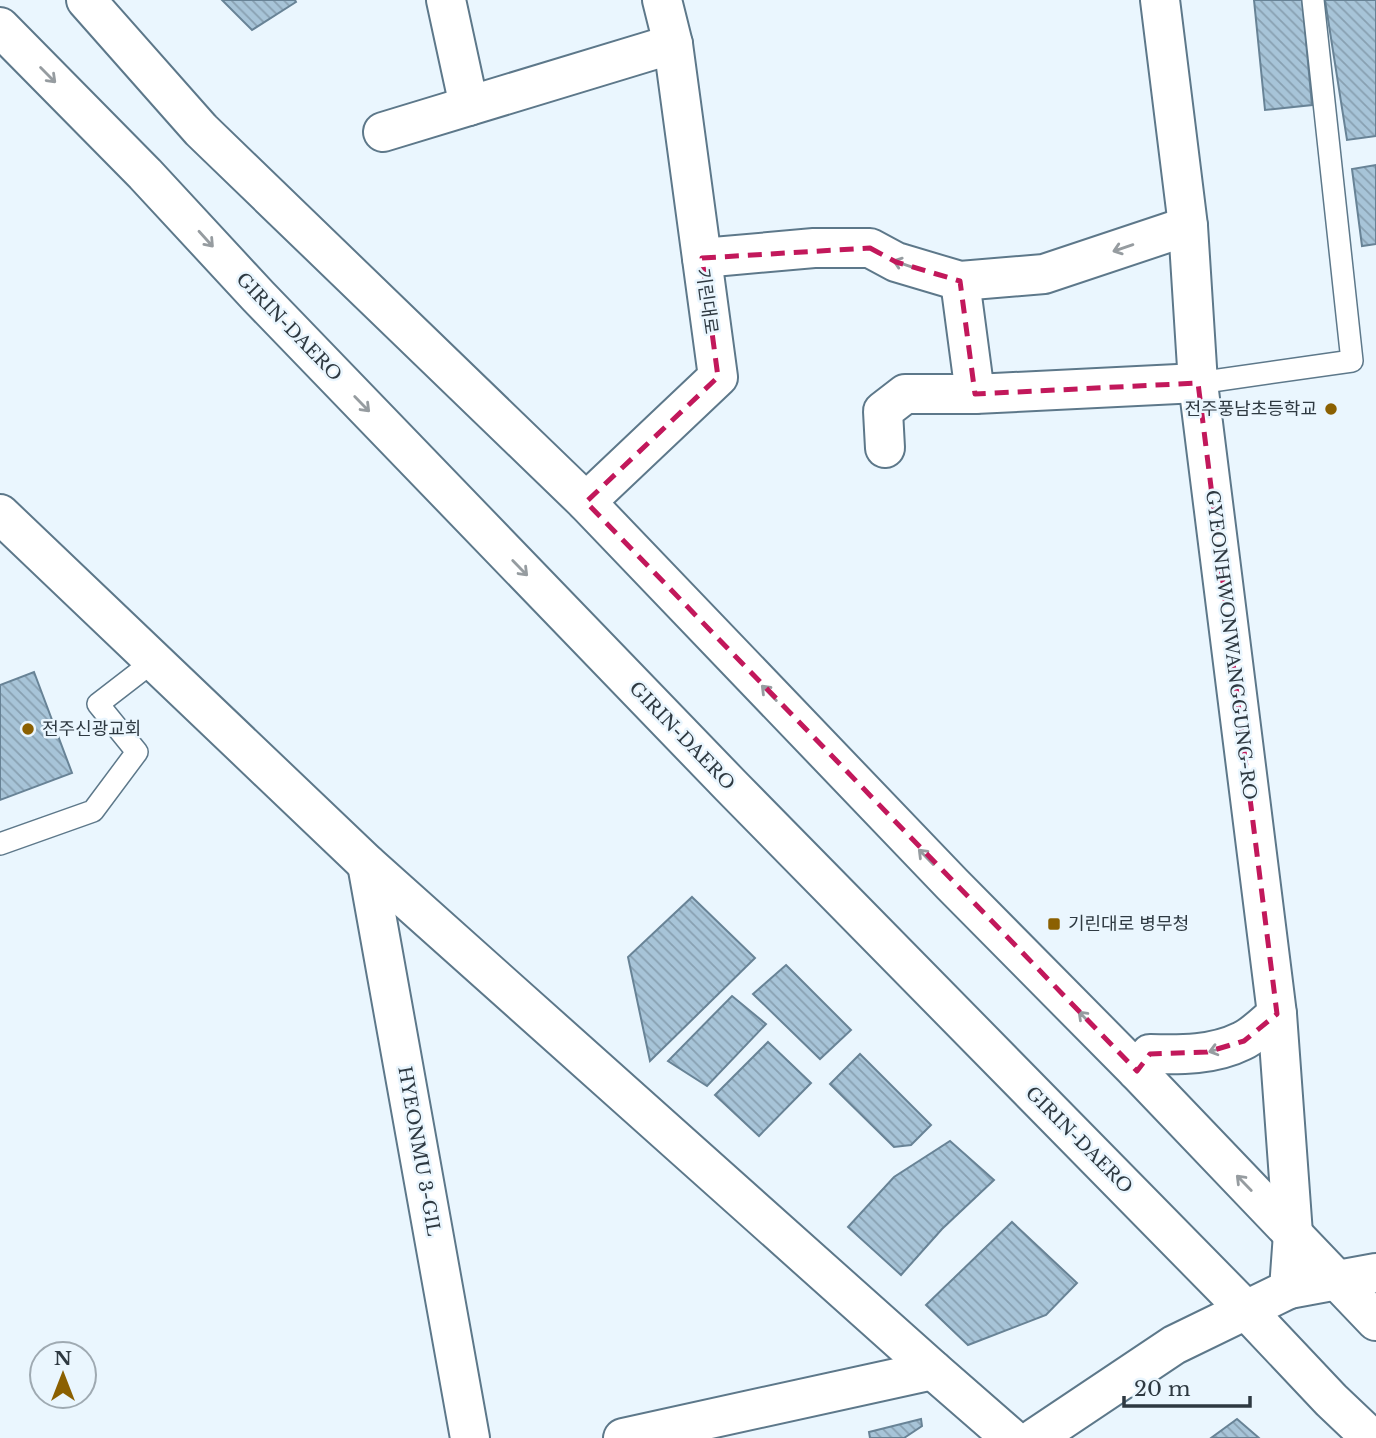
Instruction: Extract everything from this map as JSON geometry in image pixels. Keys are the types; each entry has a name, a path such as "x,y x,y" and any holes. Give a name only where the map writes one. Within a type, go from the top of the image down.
{"street":[{"path":"86,0 201,130 586,502 1376,1321"},
{"path":"122,0 128,47"},
{"path":"446,0 468,106"},
{"name":"기린대로","path":"586,502 718,377 673,44 662,0"},
{"name":"GYEONHWONWANGGUNG-RO","path":"1160,0 1188,226 1198,383 1277,1014 1293,1234 1289,1289"},
{"name":"GIRIN-DAERO","path":"0,27 145,174 258,296 731,786 1371,1438"},
{"path":"383,132 673,44"},
{"path":"702,258 814,248 870,248 896,262 960,281 1044,274 1188,226"},
{"path":"960,281 975,394"},
{"path":"885,448 883,411 905,394 975,394 1198,383"},
{"path":"0,513 367,864 1011,1438"},
{"name":"HYEONMU 3-GIL","path":"367,864 470,1438"},
{"path":"1137,1071 1150,1054 1180,1055 1216,1051 1244,1041 1277,1014"},
{"path":"1035,1438 1174,1345 1289,1289 1376,1273"},
{"path":"623,1438 933,1370"}],"lane":[{"path":"1198,383 1352,361 1313,0"},
{"path":"0,844 93,811 137,752 98,704 155,660"}],"highlighted area":[{"path":"870,248 896,262 960,281 975,394 1198,383 1277,1014 1244,1041 1207,1052 1150,1054 1137,1071 586,502 718,377 702,258"}],"building":[{"path":"222,0 295,0 296,2 252,30"},
{"path":"1254,0 1302,0 1312,105 1265,110"},
{"path":"1325,0 1376,0 1376,136 1347,140"},
{"path":"1376,165 1376,244 1362,246 1352,169"},
{"name":"전주신광교회","path":"34,672 72,773 0,800 0,685"},
{"path":"692,897 755,958 650,1061 628,957"},
{"path":"786,965 851,1030 820,1059 753,994"},
{"path":"732,996 766,1024 707,1086 668,1061"},
{"path":"768,1042 811,1083 759,1136 715,1095"},
{"path":"860,1054 931,1125 911,1145 894,1147 830,1084"},
{"path":"950,1141 994,1180 942,1229 901,1275 848,1227 894,1177"},
{"path":"1012,1222 1077,1283 1046,1315 968,1345 926,1305"},
{"path":"921,1419 922,1426 904,1438 870,1438 869,1432"},
{"path":"1237,1419 1259,1438 1211,1438"}],"place":[{"name":"전주풍남초등학교","path":"1331,409"},
{"name":"전주신광교회","path":"28,729"},
{"name":"기린대로 병무청","path":"1054,924"}]}
